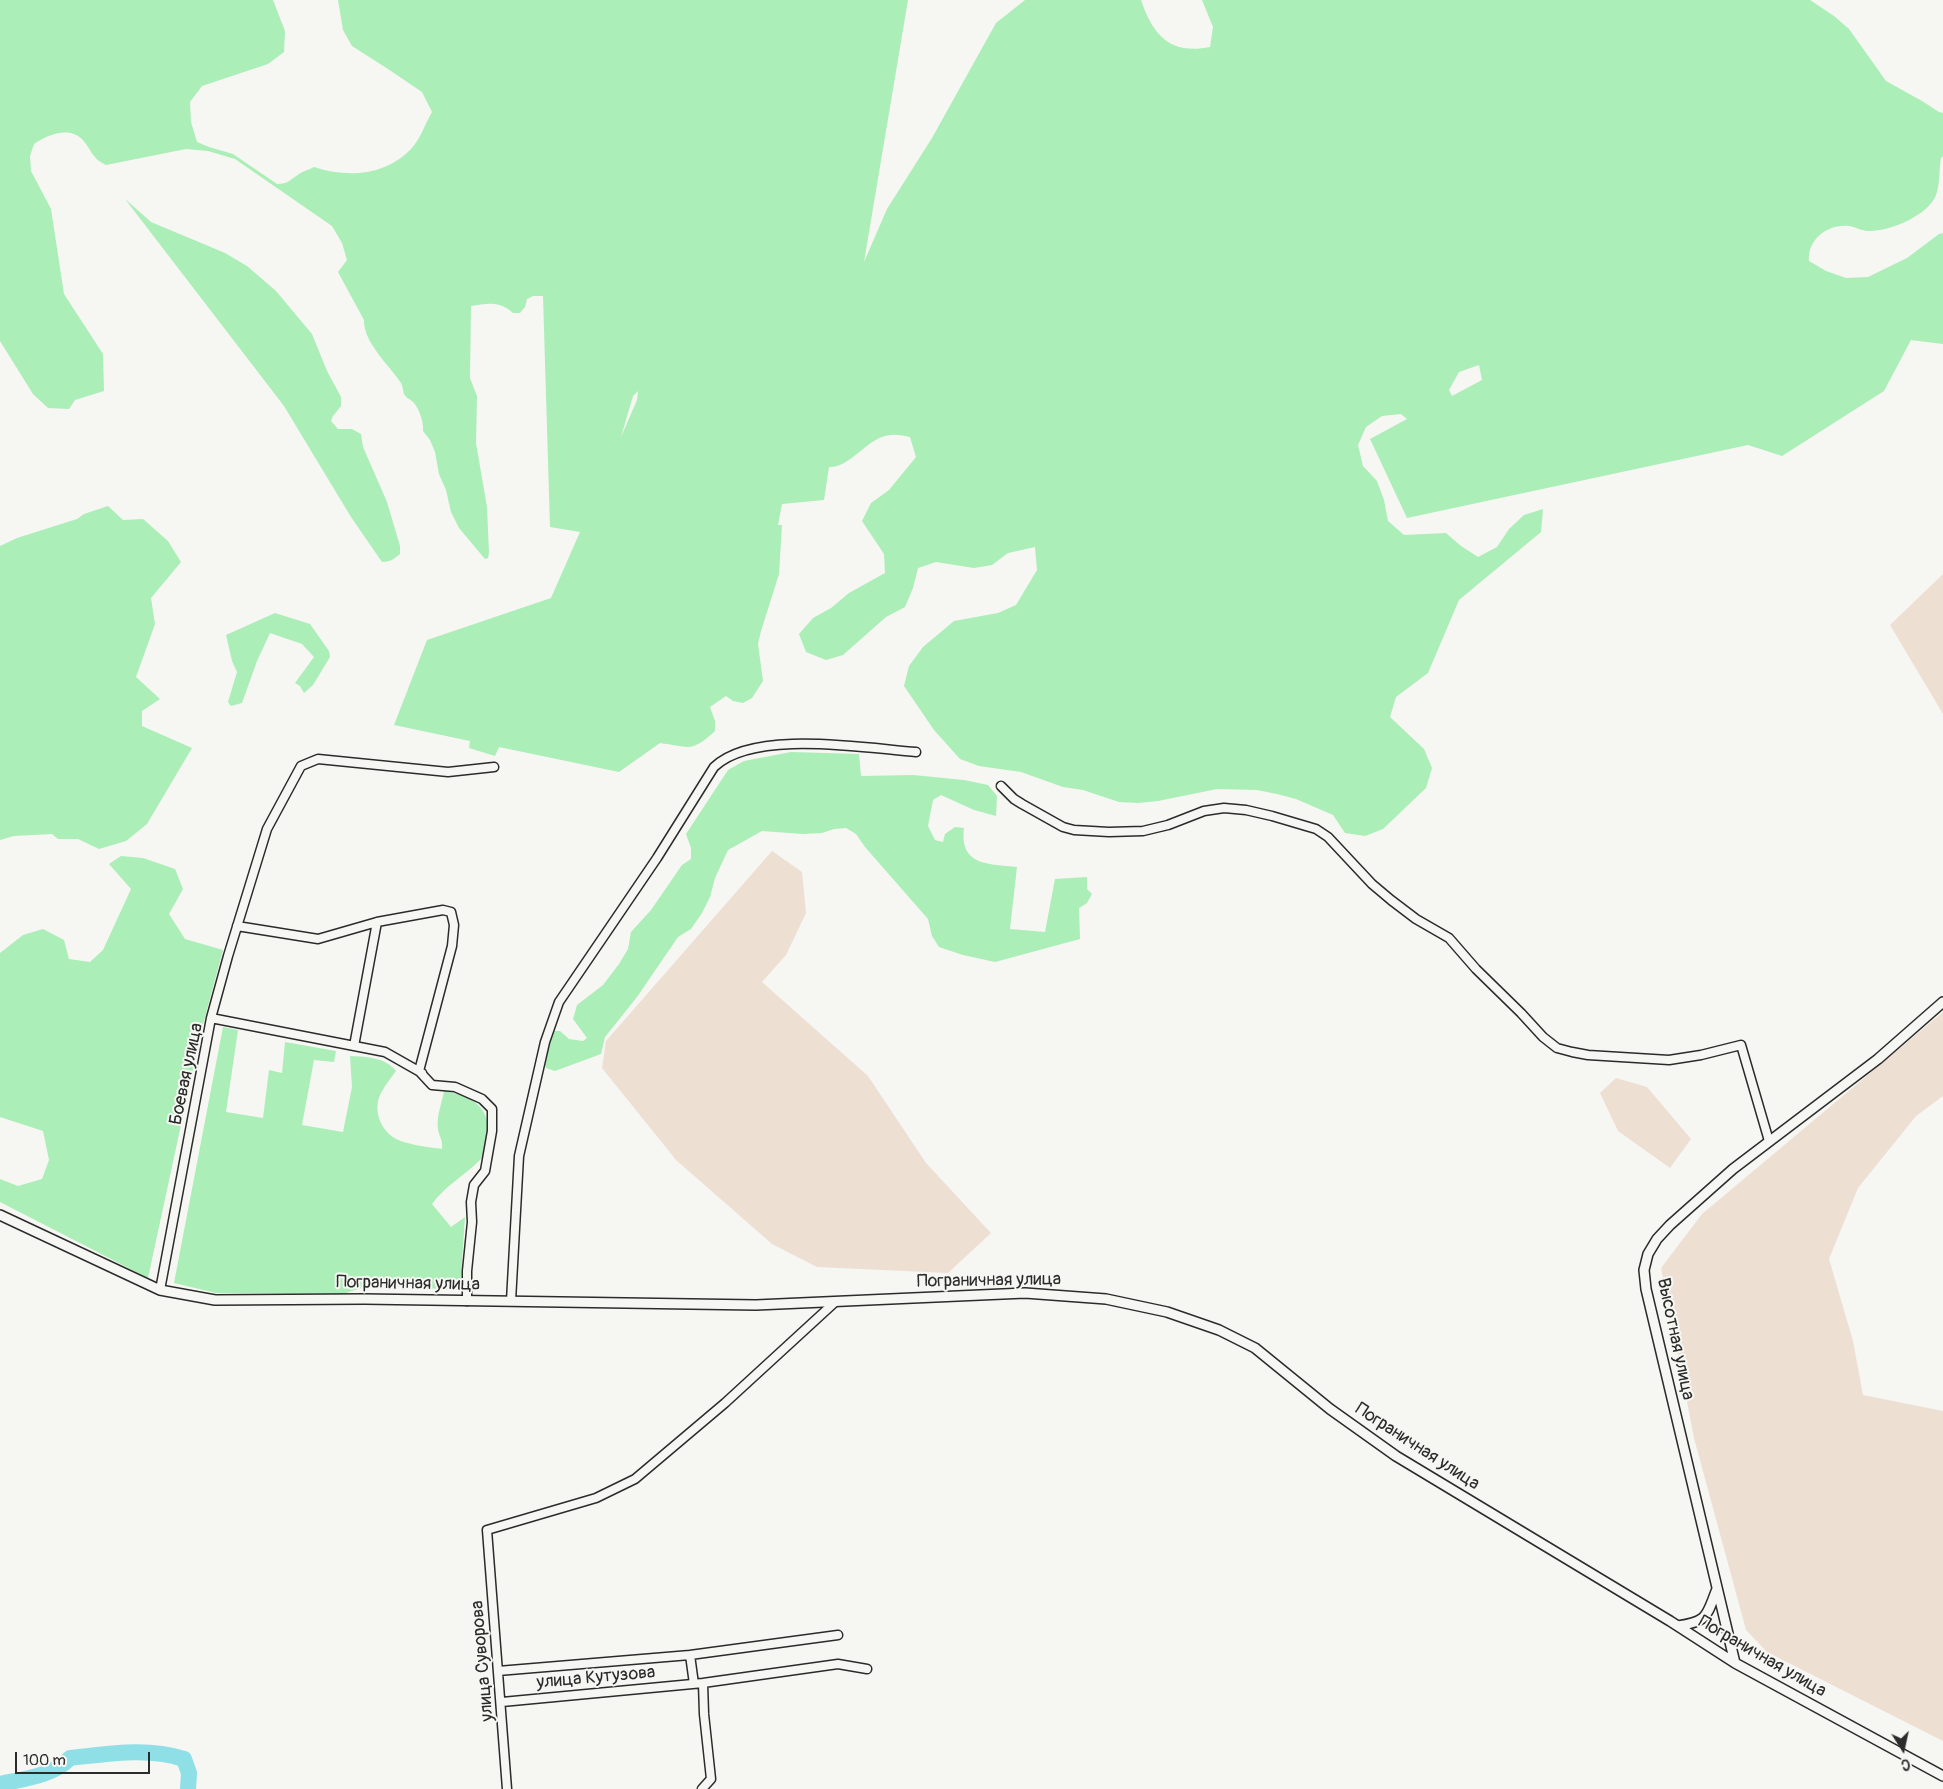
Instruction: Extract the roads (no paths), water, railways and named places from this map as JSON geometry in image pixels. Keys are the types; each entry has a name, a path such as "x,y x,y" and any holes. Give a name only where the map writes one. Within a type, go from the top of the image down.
{"street":[{"path":"511,1301 519,1156 545,1042 559,1002 657,858 714,767 735,753 780,744 814,744 916,752"},
{"path":"211,1018 267,829 301,766 318,758 448,772 494,767"},
{"path":"1002,786 1014,799 1022,804 1063,827 1074,830 1109,832 1144,830 1168,825 1204,811 1224,808 1246,810 1316,829 1328,836 1372,884 1391,900 1416,919 1449,938 1480,974 1543,1037 1557,1048 1588,1055 1669,1060 1701,1055 1741,1045 1769,1141"},
{"path":"237,926 318,939 377,922 443,910 451,912 454,925 452,946 421,1072"},
{"path":"354,1046 377,922"},
{"name":"Высотная улица","path":"1735,1663 1652,1319 1645,1283 1645,1267 1651,1247 1666,1229 1703,1195 1769,1141 1878,1059 1943,1002"},
{"name":"Боевая улица","path":"160,1290 211,1018 384,1052 421,1072 432,1085 455,1088 482,1099 492,1109 492,1131 485,1171 474,1186 471,1202 467,1301"},
{"name":"Пограничная улица","path":"0,1215 160,1290 215,1300 511,1301 756,1305 834,1303 1003,1293 1065,1295 1106,1299 1145,1307 1219,1330 1244,1342 1266,1355 1330,1409 1383,1448 1678,1626 1735,1663 1943,1776"},
{"name":"улица Суворова","path":"508,1789 487,1530 596,1498 636,1479 725,1403 834,1303"},
{"path":"1678,1626 1696,1623 1704,1618 1717,1588"},
{"name":"улица Кутузова","path":"498,1671 690,1655 838,1635"},
{"path":"690,1655 694,1684"},
{"name":"улица Кутузова","path":"502,1702 703,1683 838,1664 867,1669"},
{"path":"702,1789 711,1779 704,1714 703,1683"}],"waterway":[{"path":"0,1784 46,1773 70,1758 142,1752 170,1755 184,1759 189,1773 188,1789"}]}
